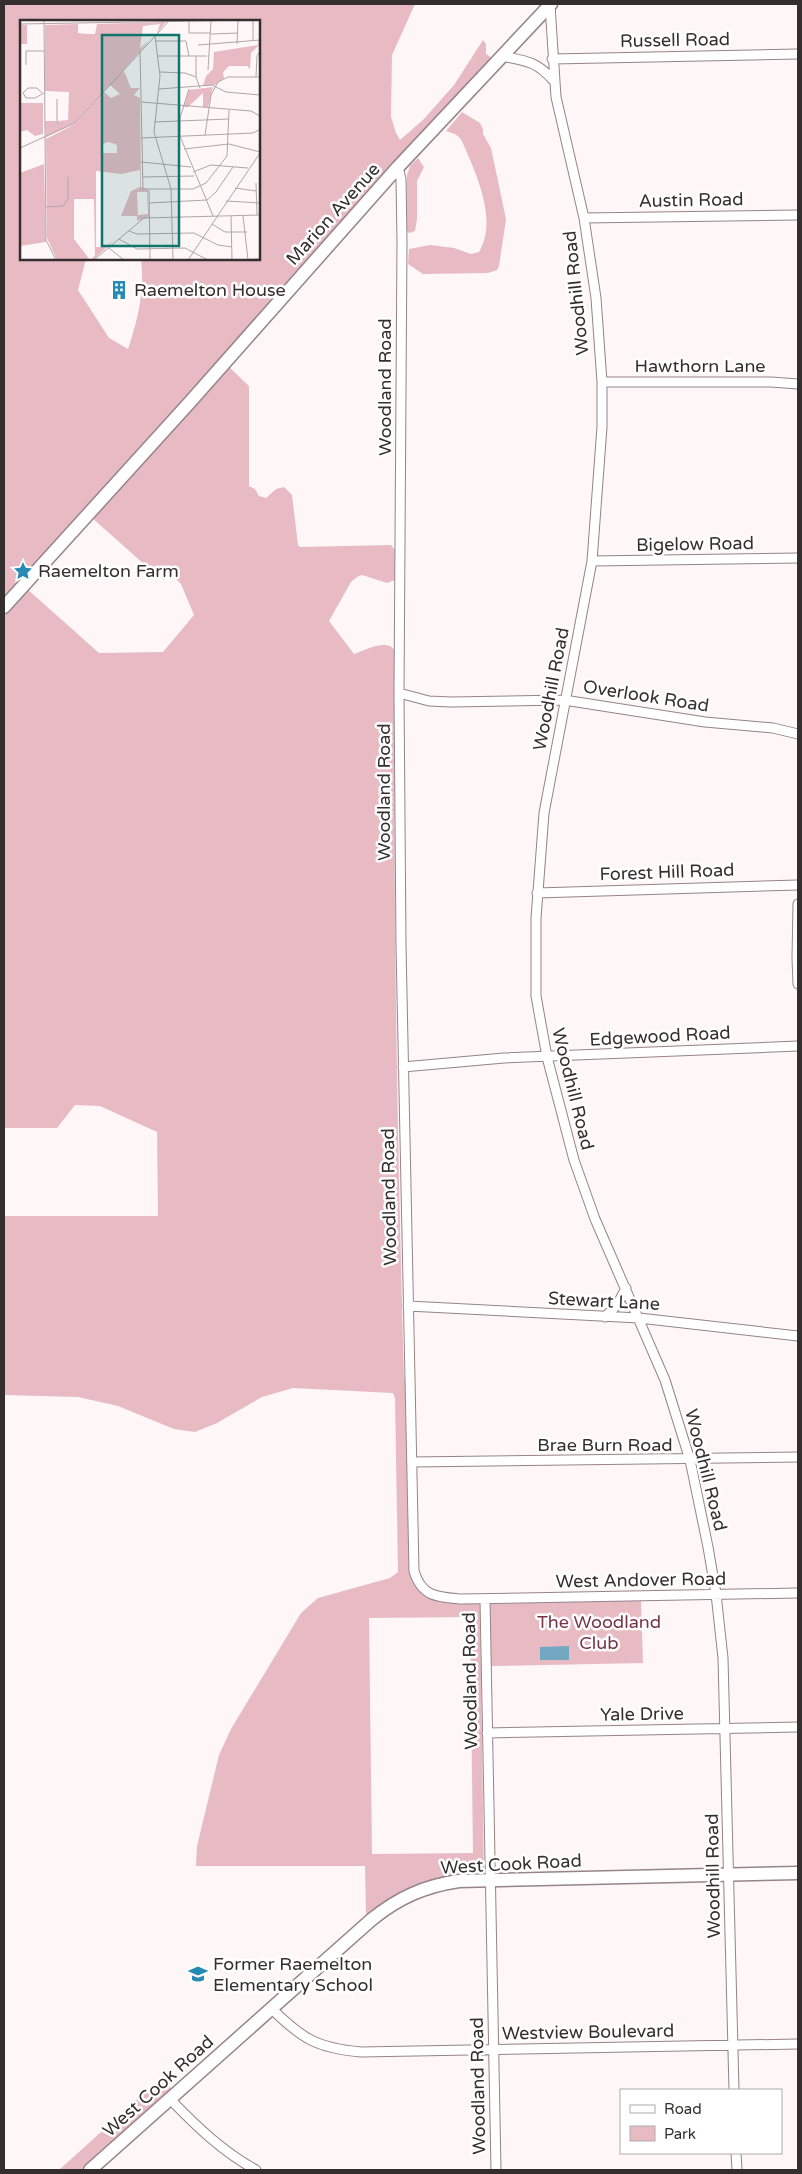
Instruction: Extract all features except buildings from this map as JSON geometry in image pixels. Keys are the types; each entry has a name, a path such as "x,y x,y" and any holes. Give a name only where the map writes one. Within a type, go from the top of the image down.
{"main road":[{"name":"Marion Avenue","path":"4,607 195,396 398,167 551,4"},
{"name":"West Cook Road","path":"90,2170 371,1920 395,1902 419,1890 443,1883 489,1880 798,1873"}],"street":[{"name":"Woodhill Road","path":"551,4 553,80 584,218 596,298 602,382 602,427 592,561 544,813 537,893 535,983 538,1013 547,1058 574,1160 595,1219 665,1380 690,1460 716,1594 723,1658 727,1729 734,2089"},
{"name":"Russell Road","path":"552,59 798,54"},
{"path":"502,56 532,62 553,80"},
{"name":"Woodland Road","path":"398,167 401,179 402,260 400,693 403,1067 413,1561 417,1581 425,1591 438,1597 485,1600 496,2170"},
{"name":"Austin Road","path":"584,218 798,216"},
{"name":"Hawthorn Lane","path":"602,382 771,382 798,384"},
{"name":"Bigelow Road","path":"592,561 798,558"},
{"name":"Overlook Road","path":"400,693 429,701 564,700 705,722 774,728 798,734"},
{"name":"Forest Hill Road","path":"537,893 798,885"},
{"path":"798,904 798,984"},
{"name":"Edgewood Road","path":"403,1067 504,1058 547,1058 798,1046"},
{"path":"605,1317 617,1305 626,1288"},
{"name":"Stewart Lane","path":"408,1306 639,1318 798,1336"},
{"name":"Brae Burn Road","path":"412,1462 690,1460 798,1457"},
{"name":"West Andover Road","path":"485,1600 798,1592"},
{"name":"Yale Drive","path":"487,1733 798,1727"},
{"name":"Westview Boulevard","path":"272,2008 303,2037 328,2047 361,2052 798,2044"},
{"path":"170,2099 210,2138 231,2155 256,2170"},
{"path":"736,2154 737,2170"}],"green space":[{"path":"4,4 415,4 392,55 391,117 400,140 424,119 454,85 483,40 486,44 486,54 492,58 4,601"},
{"path":"462,112 480,123 483,134 491,148 506,219 499,266 497,270 488,273 423,274 408,264 409,249 430,245 454,248 471,254 479,252 485,239 486,210 478,179 461,139 455,134 446,131"},
{"path":"418,158 424,167 417,181 417,219 415,231 409,233 406,230 407,175 410,166"},
{"path":"228,366 249,386 249,486 255,489 259,496 266,498 276,489 284,487 292,495 298,545 300,547 391,545 395,550 395,580 387,583 362,575 357,577 351,582 329,621 354,654 382,645 387,645 395,651 395,924 404,1378 406,1379 410,1568 413,1580 419,1590 427,1596 446,1602 480,1603 484,1875 435,1882 408,1890 366,1916 365,1866 196,1866 197,1846 219,1755 231,1729 301,1613 318,1598 390,1578 398,1572 395,1398 393,1393 293,1388 262,1397 217,1423 195,1432 174,1429 118,1406 78,1397 4,1395 4,1216 158,1216 157,1132 100,1106 75,1105 57,1128 4,1128 4,613 26,588 99,653 163,652 194,615 181,584 172,575 145,565 91,517","holes":["470,1617 473,1853 372,1854 369,1618"]},
{"name":"The Woodland Club","path":"641,1600 643,1663 491,1666 490,1604"},
{"path":"161,2078 172,2089 81,2170 59,2170"}],"water":[{"path":"569,1646 569,1660 540,1660 540,1647"}],"place":[{"name":"Raemelton House","path":"119,290"},
{"name":"Raemelton Farm","path":"23,571"},
{"name":"Former Raemelton Elementary School","path":"198,1974"}]}
